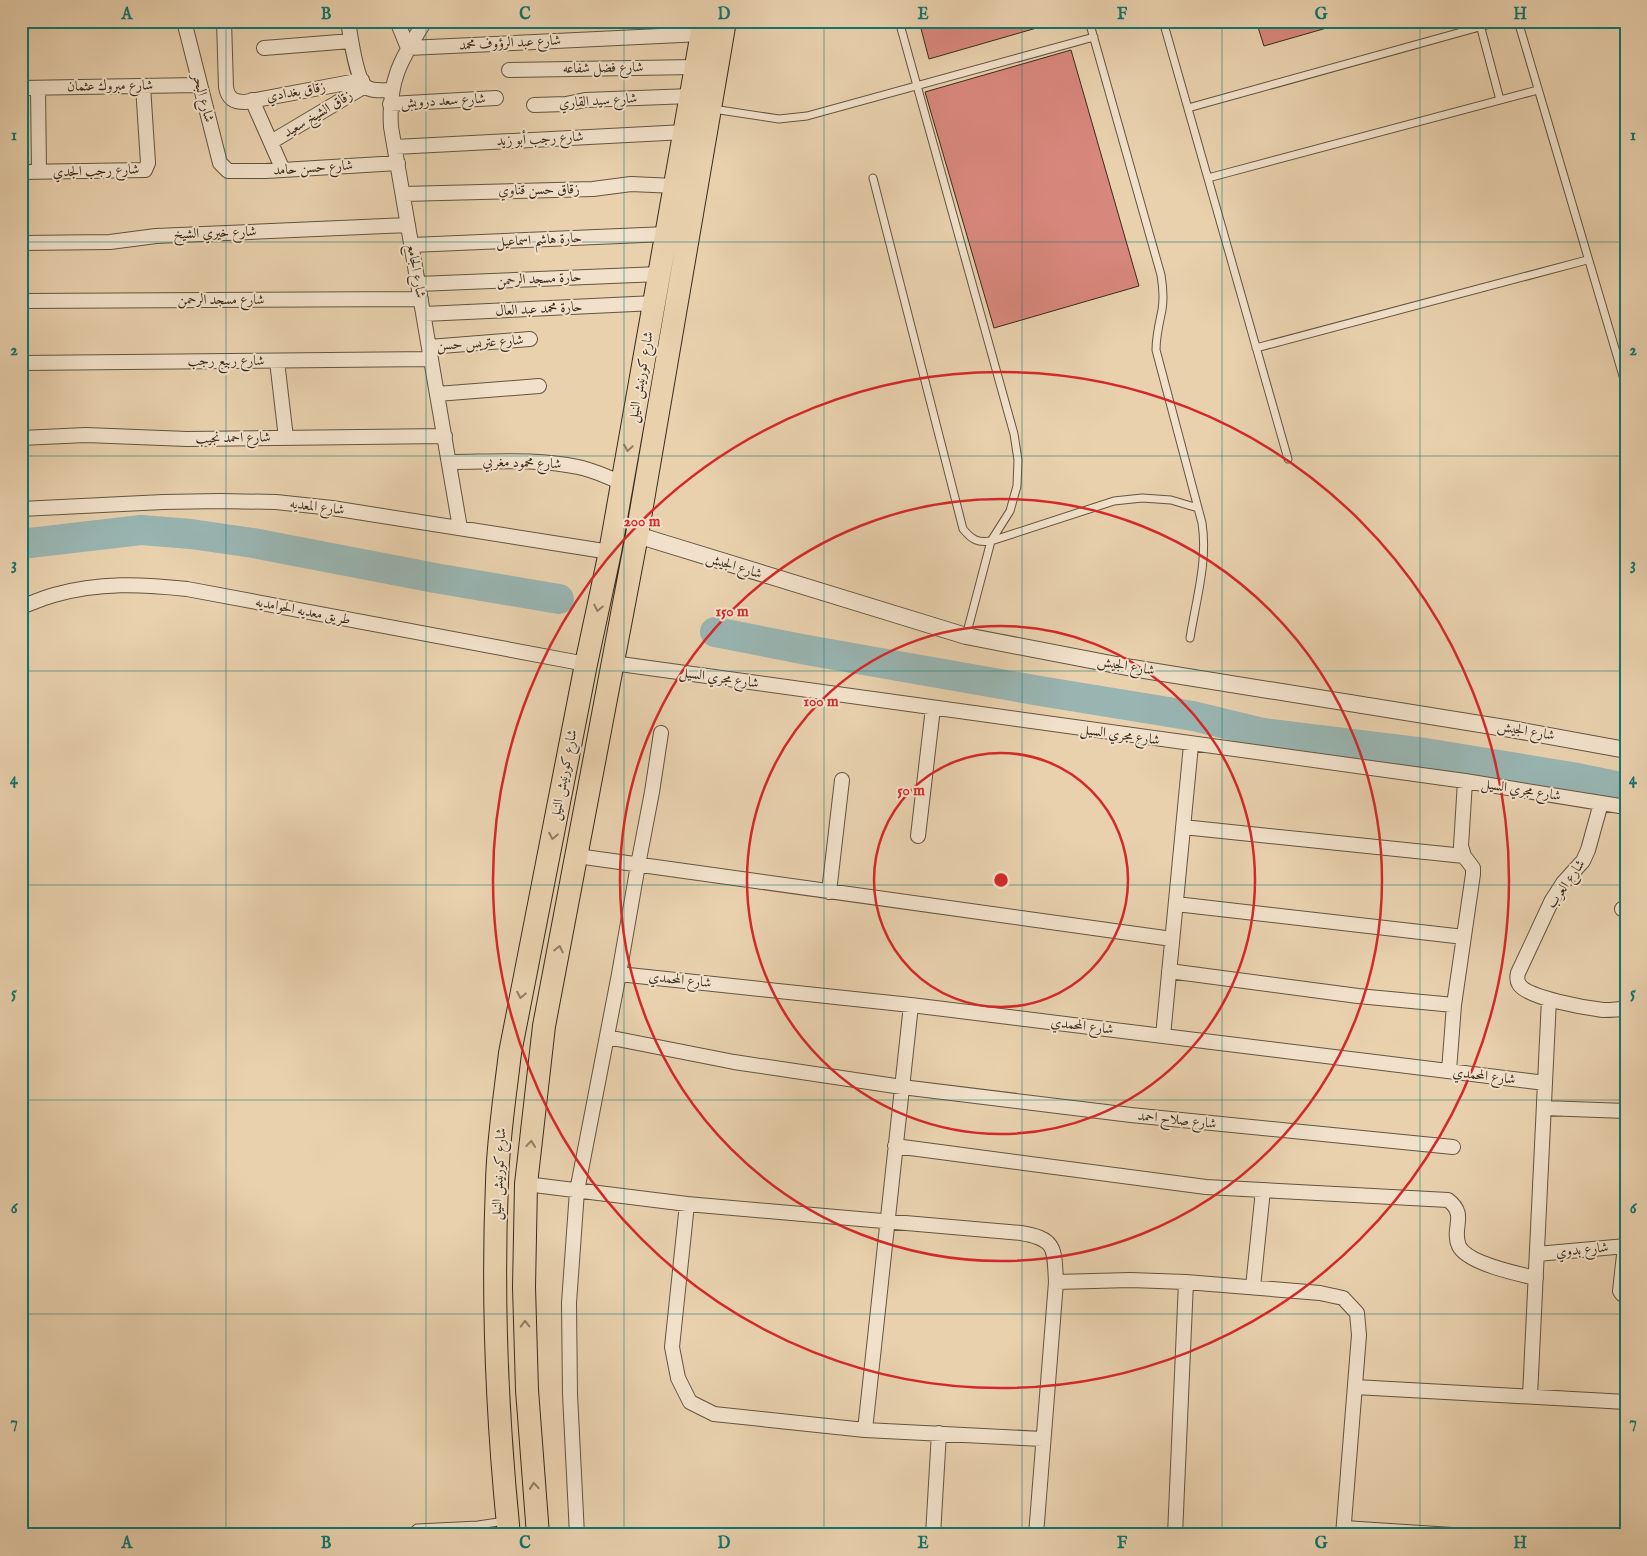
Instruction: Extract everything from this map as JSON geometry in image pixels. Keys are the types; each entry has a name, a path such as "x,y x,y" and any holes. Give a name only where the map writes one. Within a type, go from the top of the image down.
{"highway":[{"name":"شارع كورنيش النيل","path":"537,1527 531,1454 524,1287 526,1184 544,1026 614,663 725,21"},
{"name":"شارع كورنيش النيل","path":"508,1528 503,1479 495,1339 497,1180 501,1126 510,1053 586,664 610,552 703,28"},
{"path":"508,1528 537,1527"}],"street":[{"name":"شارع البحر","path":"184,21 220,163 228,171"},
{"name":"زقاق بغدادي","path":"224,21 226,88 227,93 232,99 238,102 363,83 370,89 391,97"},
{"path":"348,21 351,41 363,83"},
{"path":"397,21 408,48"},
{"name":"شارع الجامع","path":"425,21 401,61 391,97 391,127 460,528"},
{"name":"شارع عبد الرؤوف محمد","path":"408,48 703,28"},
{"path":"264,48 351,41"},
{"name":"شارع فضل شفاعه","path":"509,70 696,67"},
{"name":"زقاق الشيخ سعيد","path":"270,142 363,83"},
{"name":"شارع مبروك عثمان","path":"21,88 199,85"},
{"name":"شارع رجب الجدي","path":"21,172 145,170 148,163 143,86"},
{"path":"38,88 39,172"},
{"name":"شارع سيد القاري","path":"534,105 566,104 585,100 691,96"},
{"name":"شارع سعد درويش","path":"391,97 496,98"},
{"name":"زقاق الشيخ سعيد","path":"252,100 283,170"},
{"name":"شارع رجب أبو زيد","path":"395,147 685,132"},
{"name":"شارع حسن حامد","path":"228,171 283,170 398,163"},
{"name":"زقاق حسن قناوي","path":"403,194 593,189 631,184 675,186"},
{"name":"شارع خيري الشيخ","path":"21,243 110,242 162,235 408,225"},
{"name":"حارة هاشم اسماعيل","path":"412,245 667,234"},
{"name":"حارة مسجد الرحمن","path":"418,284 660,274"},
{"name":"شارع مسجد الرحمن","path":"21,301 421,299"},
{"name":"حارة محمد عبد العال","path":"424,314 655,303"},
{"name":"شارع عتريس حسن","path":"430,353 530,339"},
{"name":"شارع ربيع رجب","path":"21,363 277,361 430,353"},
{"path":"277,361 286,438"},
{"path":"437,394 539,386"},
{"name":"شارع احمد نجيب","path":"21,438 86,435 187,439 445,436"},
{"name":"شارع محمود مغربي","path":"449,462 558,463 580,467 622,483"},
{"name":"شارع المعديه","path":"21,509 220,500 276,502 332,508 610,552"},
{"name":"شارع الجيش","path":"637,535 966,636 1132,668 1511,728 1626,750"},
{"name":"طريق معديه الحوامديه","path":"21,607 54,594 98,586 142,584 187,589 586,664"},
{"name":"شارع مجري السيل","path":"614,663 1465,782 1626,807"},
{"path":"918,836 933,708"},
{"path":"577,1535 570,1394 569,1303 577,1191 619,974 661,733"},
{"path":"1163,1036 1191,745"},
{"path":"829,892 842,780"},
{"path":"1449,1071 1454,1005 1473,868 1464,856 1461,846 1465,782"},
{"name":"شارع العرب","path":"1549,999 1523,989 1517,979 1518,973 1552,900 1562,883 1583,861 1588,850 1601,803"},
{"path":"1183,826 1464,856"},
{"path":"577,856 1172,939"},
{"path":"1176,904 1464,937"},
{"path":"1169,971 1358,996 1454,1005"},
{"name":"شارع المحمدي","path":"619,974 910,1005 1545,1083"},
{"path":"1530,1396 1549,999 1604,1010 1626,1008"},
{"path":"865,1430 910,1005"},
{"name":"شارع صلاح احمد","path":"607,1037 734,1062 902,1087 1131,1115 1453,1147"},
{"path":"1544,1108 1626,1111"},
{"path":"895,1146 1206,1188 1448,1200 1455,1205 1459,1212 1458,1237 1459,1245 1463,1250 1473,1258 1501,1270 1536,1278"},
{"path":"526,1184 687,1204 1021,1233 1039,1236 1049,1242 1055,1255 1056,1282 1036,1535"},
{"path":"1253,1287 1263,1190"},
{"path":"687,1204 672,1347 678,1378 690,1402 714,1414 865,1430 1044,1439"},
{"path":"1625,1246 1620,1290 1622,1294 1626,1295"},
{"name":"شارع بدوي","path":"1537,1254 1625,1246"},
{"path":"1056,1282 1130,1280 1186,1282 1320,1293 1343,1298 1357,1313 1359,1335 1344,1531 1452,1535"},
{"path":"1175,1535 1186,1282"},
{"path":"1355,1387 1626,1402"},
{"path":"933,1535 939,1433"}],"lane":[{"path":"899,21 1014,434 1018,460 1018,486 1010,511 992,541 966,636"},
{"path":"1089,21 1161,275 1162,309 1156,337 1156,350 1198,508 1204,539 1204,555 1190,638"},
{"path":"1163,21 1288,459"},
{"path":"1188,108 1480,24 1501,21"},
{"path":"1518,21 1587,260 1626,386"},
{"path":"1480,24 1500,100"},
{"path":"710,108 765,118 807,116 1094,37"},
{"path":"1208,178 1538,90"},
{"path":"873,178 964,529 970,538 980,542 992,541 1114,501 1142,498 1170,500 1198,508"},
{"path":"1256,348 1587,260"},
{"path":"409,1535 417,1528 478,1525 508,1528"}],"building":[{"path":"919,21 1046,21 1047,25 929,59"},
{"path":"1256,21 1336,21 1337,25 1264,46"},
{"path":"1071,50 1139,286 994,328 925,92"}],"waterway":[{"path":"21,544 141,530 191,534 253,543 435,578 559,599"},
{"path":"715,632 1040,691 1193,716 1263,733 1425,753 1572,777 1626,788"}]}
